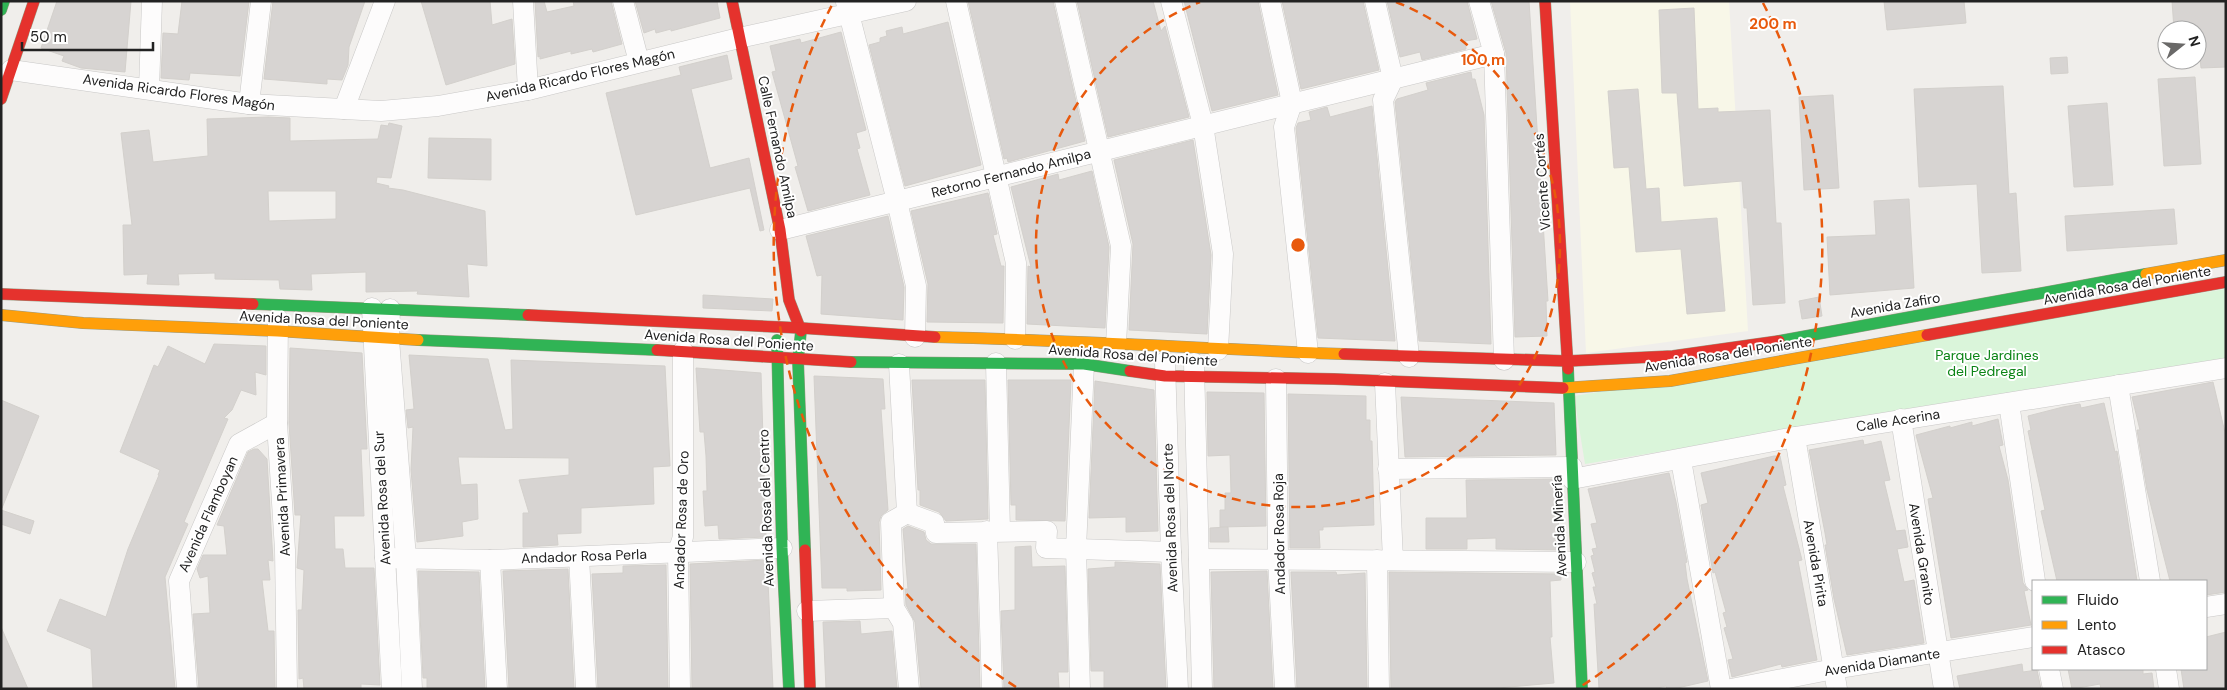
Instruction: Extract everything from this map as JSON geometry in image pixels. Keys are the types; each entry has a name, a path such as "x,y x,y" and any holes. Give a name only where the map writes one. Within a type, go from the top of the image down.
{"main road":[{"path":"1,10 4,1"},
{"path":"1,99 34,1"},
{"name":"Calle Fernando Amilpa","path":"732,1 780,230 789,300 801,328"},
{"name":"Vicente Cortés","path":"1545,1 1568,361"},
{"name":"Avenida Zafiro","path":"1568,361 1673,356 1749,346 2226,260"},
{"name":"Avenida Rosa del Poniente","path":"1,315 83,323 278,331 381,339 683,351 798,360 899,364 1084,364 1165,376 1568,388 1670,381 2226,282"},
{"name":"Avenida Rosa del Poniente","path":"1,294 381,308 801,328 915,337 1015,339 1165,348 1568,361"},
{"path":"2022,297 2026,318"},
{"name":"Calle Fernando Amilpa","path":"779,327 789,300"},
{"name":"Avenida Rosa del Centro","path":"779,327 776,358 789,689"},
{"path":"801,328 798,360 810,689"},
{"name":"Avenida Minería","path":"1568,361 1582,689"}],"street":[{"path":"149,89 152,1"},
{"path":"249,104 261,1"},
{"path":"344,109 385,1"},
{"path":"523,1 528,90"},
{"path":"623,1 639,62"},
{"name":"Avenida Ricardo Flores Magón","path":"11,70 249,104 381,111 438,106 528,90 739,38 847,8 906,1"},
{"path":"956,1 1016,263 1015,339"},
{"path":"1064,1 1121,246 1116,345"},
{"path":"1171,1 1203,125 1224,254 1218,350"},
{"path":"1270,1 1292,103 1284,127 1308,353"},
{"path":"1375,1 1393,79 1383,100 1408,357"},
{"path":"1480,1 1494,54 1504,360"},
{"path":"847,8 897,201 916,286 915,337"},
{"name":"Retorno Fernando Amilpa","path":"780,230 1494,54"},
{"name":"Avenida Primavera","path":"278,305 277,423 286,550 288,689"},
{"name":"Avenida Rosa del Sur","path":"381,308 385,558 392,689"},
{"name":"Avenida Rosa del Sur","path":"381,339 406,558 412,689"},
{"name":"Avenida Rosa del Norte","path":"1165,348 1171,552 1178,689"},
{"name":"Avenida Rosa del Norte","path":"1194,349 1193,377 1202,689"},
{"name":"Andador Rosa de Oro","path":"680,689 683,351"},
{"path":"992,689 996,363"},
{"path":"899,364 908,513"},
{"path":"1080,689 1076,549 1084,364"},
{"name":"Calle Acerina","path":"1388,469 1572,473 1681,460 1795,437 1901,419 2226,368"},
{"name":"Andador Rosa Roja","path":"1276,379 1278,559 1285,689"},
{"path":"1379,689 1388,469 1384,382"},
{"path":"2118,385 2150,580"},
{"path":"2010,403 2035,580"},
{"name":"Avenida Granito","path":"1901,419 1944,689"},
{"name":"Avenida Flamboyan","path":"187,689 179,581 239,444 277,423"},
{"name":"Avenida Pirita","path":"1795,437 1836,679"},
{"path":"1681,460 1721,689"},
{"path":"909,689 903,623 894,608 891,522 908,513 934,523 936,533 1047,531 1046,548 1171,552"},
{"name":"Andador Rosa Perla","path":"385,558 490,560 579,557 680,544 782,548"},
{"path":"579,557 586,689"},
{"path":"1199,559 1576,562"},
{"path":"490,560 497,689"},
{"path":"2207,607 2226,604"},
{"path":"807,611 894,608"},
{"name":"Avenida Diamante","path":"1730,689 1836,679 1938,654 2032,637"},
{"path":"2049,670 2053,689"},
{"path":"2166,670 2169,689"}],"shaded area":[{"path":"1570,1 1729,1 1748,331 1586,353"}],"green space":[{"name":"Parque Jardines del Pedregal","path":"2226,289 2226,359 1585,464 1574,396"}],"building":[{"path":"57,1 131,1 125,72 81,68 62,61 64,56 41,48"},
{"path":"182,1 249,1 240,76 190,73 189,80 161,78 163,33 178,34"},
{"path":"273,1 365,1 349,47 348,65 342,80 327,79 327,84 264,79"},
{"path":"421,1 490,1 492,25 512,19 515,64 446,85"},
{"path":"535,1 544,1 547,12 574,6 573,1 611,1 622,44 593,52 592,49 571,54 571,51 540,59 540,56 538,57"},
{"path":"635,1 717,1 720,18 671,31 671,29 656,33 655,29 644,33"},
{"path":"968,1 1053,1 1085,141 1008,162 1007,158 1004,159"},
{"path":"1077,1 1153,1 1161,31 1165,26 1189,117 1108,137"},
{"path":"1184,1 1258,1 1278,95 1212,111"},
{"path":"1282,1 1363,1 1379,70 1301,89"},
{"path":"1387,1 1467,1 1477,39 1465,41 1466,49 1422,60 1420,52 1400,57"},
{"path":"1491,1 1529,1 1548,301 1546,301 1547,336 1515,337 1506,53"},
{"path":"1884,1 1964,1 1966,23 1887,30"},
{"path":"2172,1 2226,1 2226,67 2207,68 2207,20 2173,20"},
{"path":"1694,8 1698,109 1718,108 1718,112 1770,110 1776,223 1781,223 1785,303 1753,305 1747,208 1744,208 1742,181 1684,186 1677,93 1662,93 1659,10"},
{"path":"948,22 981,165 905,186 869,45 880,42 880,38 887,36 886,31 902,27 903,34"},
{"path":"841,32 866,130 856,133 860,148 857,149 870,195 808,211 795,167 798,166 772,72 776,71 770,46 800,39 801,43"},
{"path":"727,55 732,79 691,89 710,168 749,158 764,230 760,231 750,188 636,215 606,93 681,75 679,67"},
{"path":"2067,57 2068,73 2051,74 2050,58"},
{"path":"1471,72 1472,79 1475,79 1484,115 1491,344 1419,341 1395,102 1397,99 1428,90 1426,83"},
{"path":"2195,77 2201,164 2164,166 2158,79"},
{"path":"2003,86 2009,194 2016,193 2021,271 1982,273 1977,184 1919,187 1914,89"},
{"path":"1638,89 1646,189 1659,188 1661,222 1717,218 1725,311 1687,314 1681,249 1636,252 1629,167 1614,168 1608,91"},
{"path":"1833,95 1839,188 1804,190 1799,97"},
{"path":"2107,103 2113,185 2074,187 2068,106"},
{"path":"1372,106 1395,341 1318,338 1296,128 1298,123 1311,120 1309,112 1327,107 1330,117"},
{"path":"290,118 290,141 378,139 381,125 388,126 389,123 402,126 391,178 377,177 376,183 389,186 388,188 403,190 485,211 487,266 467,264 469,297 417,294 418,291 366,292 366,272 311,274 312,290 280,289 279,280 215,279 215,273 178,274 179,285 147,284 148,274 124,275 123,225 132,225 121,133 149,130 153,162 208,156 207,119","holes":["268,191 336,191 336,219 269,221"]},
{"path":"429,138 491,139 491,180 428,178"},
{"path":"1193,140 1211,255 1207,334 1129,330 1133,244 1114,160"},
{"path":"1092,171 1109,247 1105,328 1027,324 1028,266 1031,267 1011,187 1058,174 1059,180"},
{"path":"988,193 997,234 993,235 1001,266 1004,266 1003,323 927,322 928,284 911,211"},
{"path":"1909,199 1914,288 1830,295 1827,237 1876,235 1874,201"},
{"path":"2174,209 2177,244 2067,251 2065,216"},
{"path":"888,216 904,287 903,320 821,314 822,275 817,276 806,236"},
{"path":"703,295 773,299 772,311 703,308"},
{"path":"1819,297 1822,316 1802,319 1799,301"},
{"path":"214,344 266,346 266,375 255,372 256,395 241,390 232,410 224,418 228,419 184,522 188,524 165,577 175,689 93,689 91,649 47,631 60,599 106,617 128,549 160,470 120,452 154,365 158,367 168,346 205,364"},
{"path":"290,348 362,353 367,449 361,449 364,516 334,516 335,549 343,549 345,568 374,568 380,685 361,684 361,689 304,689 303,678 299,679 298,610 302,610 304,570 297,568 301,515 295,515 289,423"},
{"path":"409,355 488,359 505,430 513,429 511,360 665,366 670,466 653,467 654,504 581,508 581,533 557,534 558,545 523,547 523,513 529,513 519,480 569,475 569,458 458,457 461,485 477,484 478,519 462,522 463,536 417,542 411,470 413,427 408,428 406,410 414,409"},
{"path":"696,368 761,373 766,537 719,539 718,525 705,526 703,491 707,491 706,456 704,432 700,432"},
{"path":"814,376 883,379 885,409 881,409 888,510 881,516 879,522 881,590 847,591 847,588 822,588"},
{"path":"912,380 985,380 988,519 946,521 939,512 920,505"},
{"path":"1008,380 1071,380 1065,521 1016,520 1016,505 1011,505"},
{"path":"1095,381 1154,390 1158,531 1126,532 1126,517 1089,518"},
{"path":"2213,382 2226,437 2226,592 2207,595 2207,580 2170,580 2147,490 2137,430 2140,430 2132,397"},
{"path":"1207,392 1264,393 1266,526 1220,527 1220,510 1225,510 1225,493 1231,493 1230,455 1208,456"},
{"path":"1288,394 1366,396 1366,420 1370,420 1370,441 1372,441 1374,525 1323,527 1323,530 1319,530 1320,548 1290,548"},
{"path":"1401,397 1554,403 1556,455 1405,457"},
{"path":"1,400 39,416 2,508 1,508"},
{"path":"2104,403 2115,452 2117,451 2137,580 2057,580 2041,511 2045,510 2028,431 2031,430 2028,416 2080,404 2081,408"},
{"path":"1998,419 2003,445 1999,446 2008,480 2023,583 2028,590 2024,591 2031,625 1951,638 1928,499 1933,498 1916,435 1950,426 1950,428 1972,422 1972,426"},
{"path":"1863,440 1864,445 1881,441 1890,480 1884,481 1896,531 1905,530 1908,547 1897,549 1904,582 1914,580 1924,643 1847,655 1834,599 1825,545 1827,545 1825,533 1809,450"},
{"path":"258,449 267,459 273,561 268,560 270,580 262,580 268,631 274,631 275,689 199,689 193,614 210,613 208,576 200,578 197,569 203,555 227,555 224,526 217,525 248,452"},
{"path":"1780,456 1786,485 1783,486 1802,560 1798,561 1817,660 1782,667 1781,664 1732,677 1728,660 1733,659 1724,628 1727,627 1723,613 1726,612 1715,572 1713,573 1701,505 1708,503 1701,473"},
{"path":"1669,473 1687,562 1685,563 1687,579 1708,681 1673,689 1667,689 1666,686 1653,689 1599,689 1594,604 1597,604 1593,587 1596,587 1592,573 1595,572 1591,556 1594,555 1592,549 1597,548 1591,524 1597,523 1588,489"},
{"path":"1556,479 1560,550 1496,549 1496,538 1467,539 1467,549 1426,549 1426,518 1467,518 1466,480"},
{"path":"1,510 34,521 30,534 1,524"},
{"path":"908,526 924,532 926,540 931,544 976,544 980,689 921,689 915,622 906,605 905,589 908,589 903,529"},
{"path":"1228,527 1229,542 1210,542 1210,528"},
{"path":"1031,546 1032,567 1065,566 1068,672 1058,672 1059,688 1004,689 1001,611 1015,610 1015,547"},
{"path":"767,560 773,689 692,689 690,564"},
{"path":"1115,562 1160,564 1166,689 1104,689 1104,671 1091,671 1088,569 1115,567"},
{"path":"666,565 668,689 598,689 592,574 623,573 623,566"},
{"path":"568,569 574,689 509,689 503,571"},
{"path":"418,571 479,572 485,689 427,689 427,678 423,678"},
{"path":"1267,571 1273,689 1214,689 1211,572"},
{"path":"1291,572 1336,572 1337,575 1365,573 1367,689 1297,689"},
{"path":"1389,572 1561,574 1561,580 1550,581 1552,637 1550,637 1554,683 1487,689 1391,689"},
{"path":"860,621 861,634 892,631 897,689 826,689 823,622"},
{"path":"1,627 28,689 1,689"},
{"path":"2226,632 2226,689 2184,689 2181,670 2207,670 2207,637"},
{"path":"2022,664 2023,672 2037,670 2041,689 1960,689 1957,676"},
{"path":"2068,670 2143,670 2143,674 2152,673 2154,689 2101,689 2100,684 2072,689"}],"traffic: fast":[{"path":"1,10 4,1"},
{"path":"1779,341 2146,274"},
{"path":"253,304 528,315"},
{"path":"801,331 798,360 805,550"},
{"path":"418,340 657,350"},
{"path":"777,340 782,548 789,689"},
{"path":"851,362 1084,364 1130,371"},
{"path":"1568,369 1582,689"}],"traffic: slow":[{"path":"2146,274 2226,260"},
{"path":"1,315 83,323 278,331 418,340"},
{"path":"1563,388 1670,381 1927,335"},
{"path":"935,337 1344,354"}],"traffic: jam":[{"path":"1,99 34,1"},
{"path":"732,1 780,230 789,300 801,331"},
{"path":"1545,1 1568,369"},
{"path":"1927,335 2226,282"},
{"path":"1,294 253,304"},
{"path":"528,315 801,328 935,337"},
{"path":"1344,354 1568,361 1673,356 1779,341"},
{"path":"657,350 851,362"},
{"path":"1130,371 1165,376 1334,379 1563,388"},
{"path":"805,550 810,689"}]}
